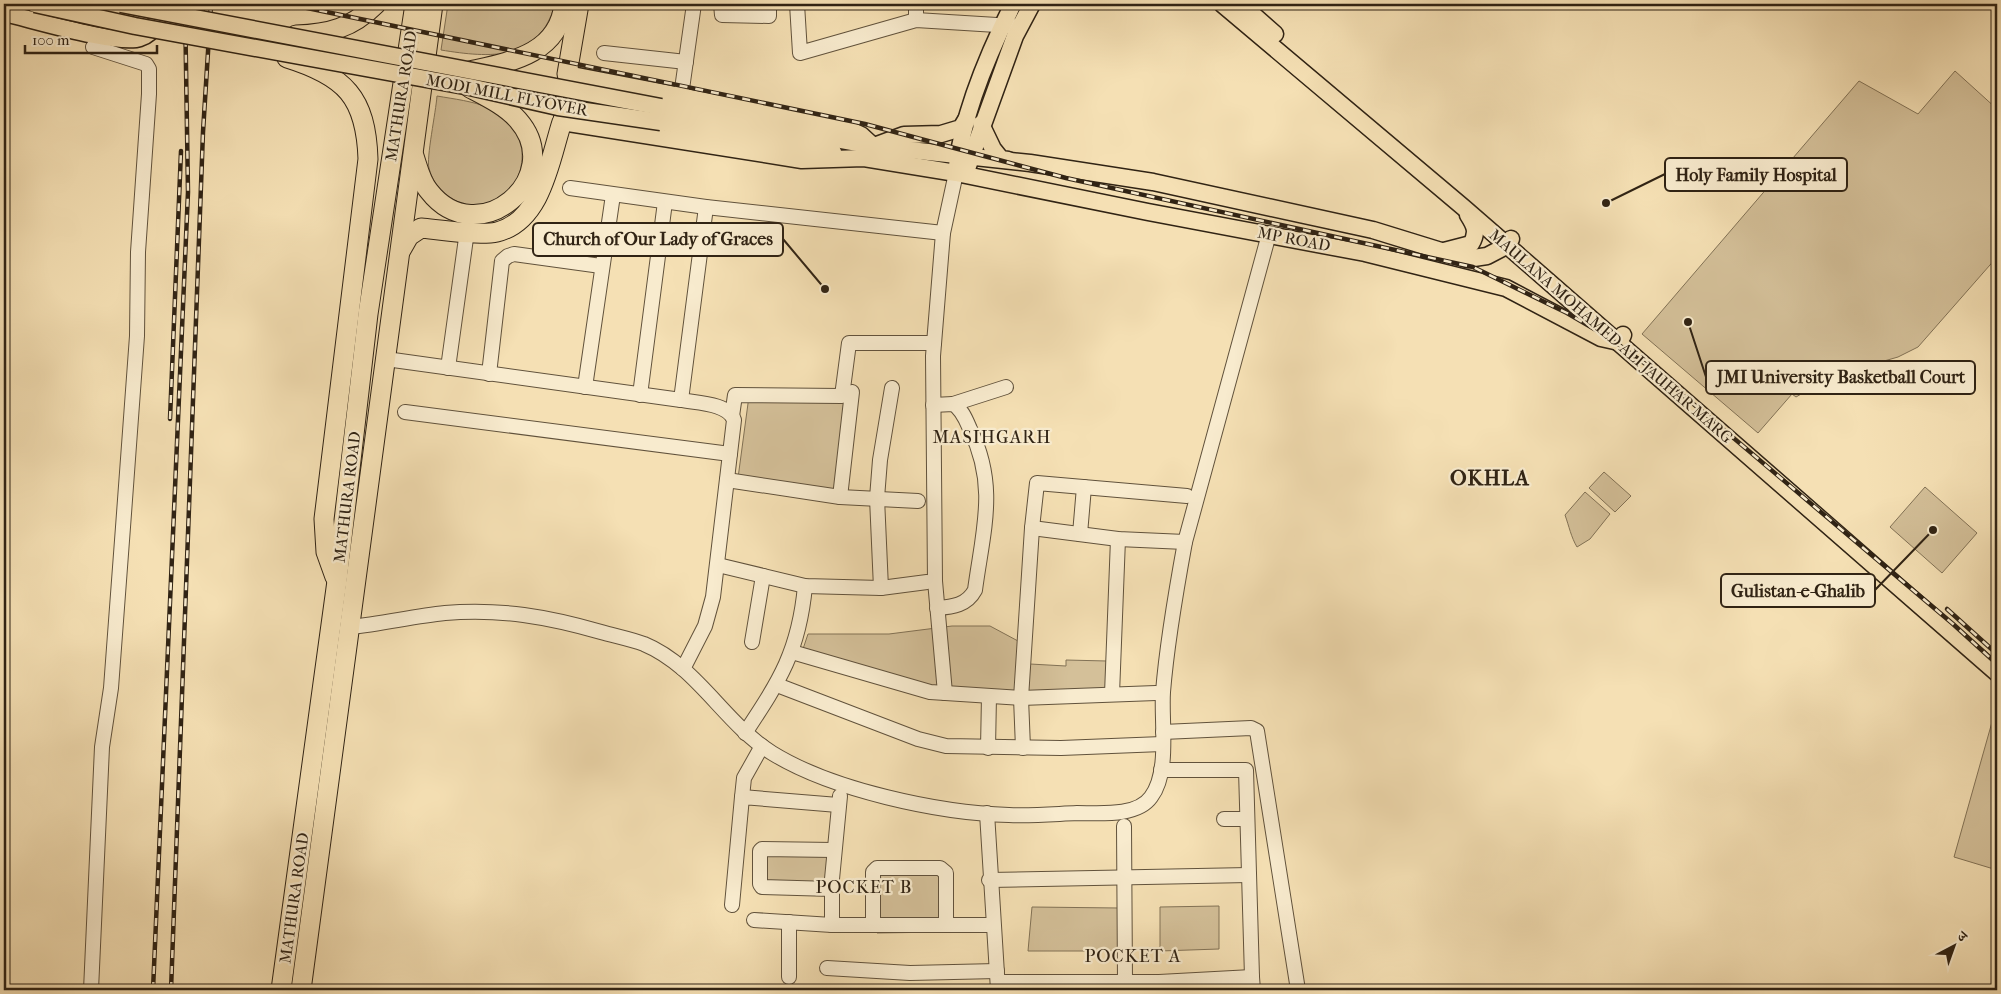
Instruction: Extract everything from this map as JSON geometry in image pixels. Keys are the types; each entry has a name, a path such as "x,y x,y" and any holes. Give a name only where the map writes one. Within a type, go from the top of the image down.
{"highway":[{"path":"281,35 322,34 338,30 352,24 376,4"},
{"name":"MATHURA ROAD","path":"281,990 337,581 368,314 415,4"},
{"name":"MATHURA ROAD","path":"301,990 433,4"},
{"path":"413,153 428,190 447,208 478,215 493,212 507,205 527,181 532,155 525,130 512,113 470,79 542,47 558,25 564,4"},
{"path":"567,74 579,4"},
{"path":"264,51 305,64 339,81 355,101 367,134 368,160 324,519 326,552 337,581"},
{"path":"400,252 409,236 421,228 496,232 512,226 526,214 539,193 562,122"}],"main road":[{"name":"MODI MILL FLYOVER","path":"34,4 264,51 470,79"},
{"name":"MODI MILL FLYOVER","path":"121,4 281,35 470,79 558,107 813,142 868,152"},
{"path":"4,13 80,32 130,40 150,33 158,19 158,4"},
{"path":"961,174 964,156 1003,24 1013,4"},
{"path":"868,152 861,135 846,128 567,74 562,122 802,160 868,152 904,135 941,134 961,128 974,121 1032,4"},
{"name":"MAULANA MOHAMED ALI JAUHAR MARG","path":"1222,4 1464,207 1509,242"},
{"name":"MAULANA MOHAMED ALI JAUHAR MARG","path":"1241,4 1509,242 1892,574 1997,672"},
{"path":"974,121 1001,159 1030,163"},
{"name":"MP ROAD","path":"868,152 964,156 1030,163 1153,182 1373,230 1467,259 1487,256 1509,242"},
{"name":"MP ROAD","path":"868,152 961,174 1365,253 1490,283 1506,288 1600,338 1621,338"},
{"path":"1440,252 1461,248 1470,244 1476,236 1476,228 1464,207"},
{"path":"1487,256 1490,283"},
{"name":"MAULANA MOHAMED ALI JAUHAR MARG","path":"1892,574 1997,659"}],"street":[{"path":"680,96 694,4"},
{"path":"721,4 722,15 770,16 769,4"},
{"path":"797,4 800,53 916,20 1003,24 1019,28"},
{"path":"916,4 916,20"},
{"path":"91,990 102,747 111,688 137,336 138,252 149,94 149,69 146,64 92,46"},
{"path":"604,52 686,62"},
{"path":"945,693 937,608 933,405 934,343 943,233 961,174"},
{"path":"570,188 706,208 943,233"},
{"path":"585,387 601,266 613,195"},
{"path":"640,395 665,202"},
{"path":"681,400 706,208"},
{"path":"448,368 467,231"},
{"path":"350,627 444,613 488,611 531,614 645,645 683,668 744,733 762,746 794,766 842,784 915,803 1010,815 1098,813 1132,809 1144,805 1153,795 1161,770 1163,692 1178,582 1186,542 1269,234"},
{"path":"489,374 502,262 505,258 514,254 601,266"},
{"path":"683,668 705,626 713,597 718,565 735,395 842,396 849,343 934,343"},
{"path":"386,359 681,400 722,408 732,416"},
{"path":"933,405 953,404 1006,386"},
{"path":"881,588 877,498 880,460 892,388"},
{"path":"840,497 852,392"},
{"path":"937,608 962,604 971,598 975,590 988,502 986,476 978,446 963,414 953,404"},
{"path":"404,412 730,454"},
{"path":"727,480 840,497 918,500"},
{"path":"1023,748 1021,698 1032,528 1037,483 1187,496"},
{"path":"1080,534 1084,487"},
{"path":"1032,528 1118,539 1186,542"},
{"path":"1112,694 1118,539"},
{"path":"718,565 805,586 881,588 927,582"},
{"path":"752,642 763,576"},
{"path":"744,733 777,685 792,652 803,613 805,586"},
{"path":"792,652 930,692 1021,698 1156,693"},
{"path":"777,685 918,739 946,746 1023,748 1162,738 1251,728 1257,731 1298,990"},
{"path":"988,748 989,696"},
{"path":"732,905 744,778 762,746"},
{"path":"827,968 997,981 1125,982 1170,986 1253,984 1246,769 1161,770"},
{"path":"832,925 834,850 842,784"},
{"path":"742,797 838,805"},
{"path":"987,813 989,880 997,981"},
{"path":"1224,819 1247,819"},
{"path":"1124,826 1126,877 1125,982"},
{"path":"832,889 762,887 760,884 760,851 762,849 834,850"},
{"path":"873,925 873,872 877,868 940,868 946,873 946,925"},
{"path":"989,880 1248,874"},
{"path":"754,920 832,925 993,925"},
{"path":"789,922 789,977"}],"shaded area":[{"path":"448,4 555,4 548,23 537,37 525,46 510,52 477,54 441,50"},
{"path":"1955,71 1997,109 1997,257 1918,347 1898,357 1832,376 1796,397 1792,394 1758,433 1642,334 1859,81 1918,114"},
{"path":"437,96 470,102 489,108 509,122 520,140 522,160 517,178 507,194 491,203 472,206 451,198 434,181 428,163"},
{"path":"846,394 834,493 738,478 749,396"},
{"path":"1604,472 1631,496 1615,512 1589,488"},
{"path":"1925,487 1977,533 1942,573 1890,527"},
{"path":"1585,492 1610,514 1590,539 1577,547 1565,515"},
{"path":"952,626 990,626 1018,641 1016,692 929,686 803,649 808,634 889,634"},
{"path":"1066,660 1107,661 1107,690 1028,693 1030,664 1066,666"},
{"path":"1997,714 1997,870 1954,857 1994,715"},
{"path":"762,851 836,851 833,887 763,885"},
{"path":"876,871 943,871 943,932 877,933"},
{"path":"1219,906 1219,949 1160,951 1160,907"},
{"path":"1032,907 1119,908 1119,951 1028,951"}],"railway":[{"path":"153,990 188,192 185,4"},
{"path":"202,33 203,4"},
{"path":"171,990 203,132 211,4"},
{"path":"288,4 865,124 1066,178 1473,267 1567,313 1608,337 1651,368 1953,624 1997,664"},
{"path":"170,419 181,151"},
{"path":"1947,609 1997,654"}],"place":[{"name":"Holy Family Hospital","path":"1606,203"},
{"name":"Church of Our Lady of Graces","path":"825,289"},
{"name":"JMI University Basketball Court","path":"1688,322"},
{"name":"Gulistan-e-Ghalib","path":"1933,530"}],"district":[{"name":"MASIHGARH","path":"992,437"},
{"name":"OKHLA","path":"1490,478"},
{"name":"POCKET B","path":"864,887"},
{"name":"POCKET A","path":"1133,956"}]}
